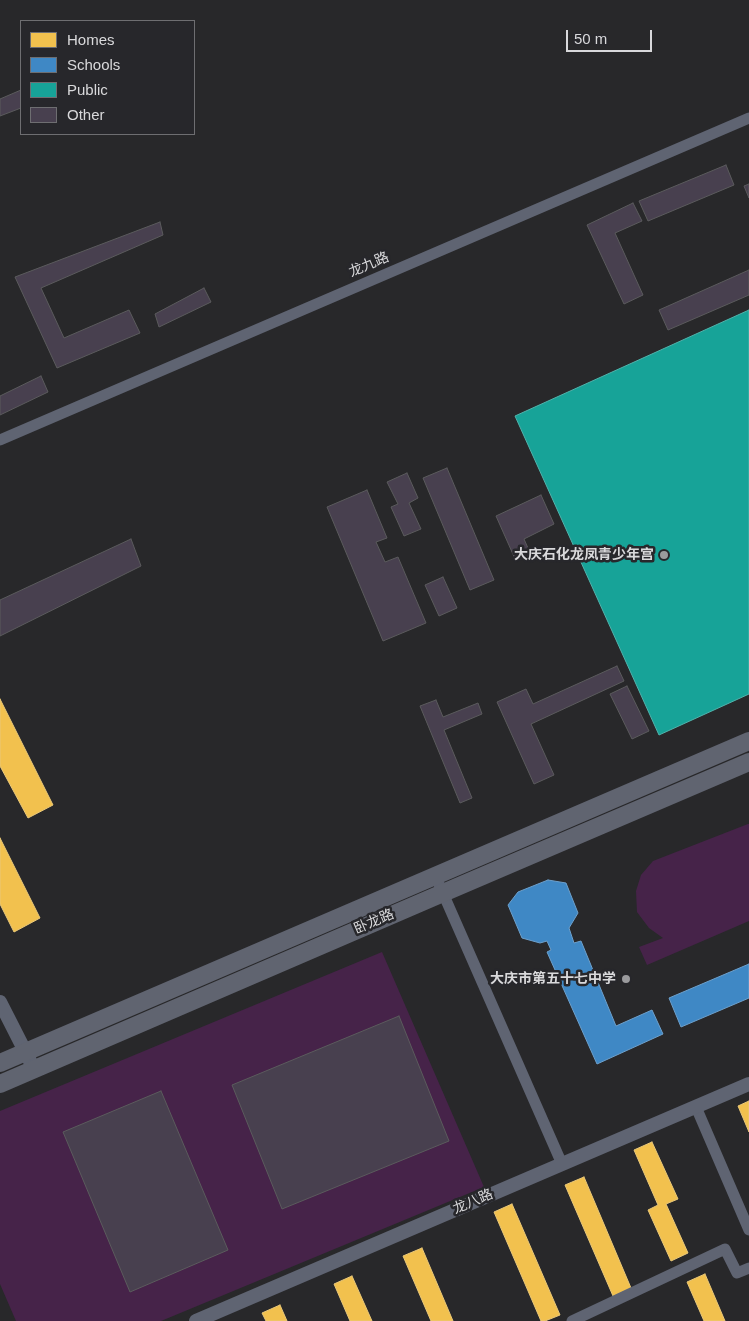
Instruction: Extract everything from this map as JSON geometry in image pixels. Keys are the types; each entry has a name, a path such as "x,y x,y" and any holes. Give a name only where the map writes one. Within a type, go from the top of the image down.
{"main road":[{"name":"卧龙路","path":"0,1062 749,741"},
{"name":"卧龙路","path":"0,1084 749,762"}],"street":[{"name":"龙九路","path":"0,440 749,118"},
{"path":"435,875 562,1164"},
{"path":"0,1002 34,1070"},
{"name":"龙八路","path":"196,1321 749,1084"},
{"path":"696,1106 749,1230"},
{"path":"572,1321 725,1249 737,1273 749,1268"}],"shaded area":[{"path":"749,824 749,921 647,965 639,947 663,938 649,928 637,912 636,891 641,875 653,861"},
{"path":"382,952 484,1187 161,1321 16,1321 0,1284 0,1111"}],"building: Homes":[{"path":"0,699 53,805 28,818 0,766"},
{"path":"0,838 40,918 14,932 0,904"},
{"path":"749,1101 749,1132 738,1106"},
{"path":"652,1142 678,1199 666,1204 688,1253 671,1261 648,1210 658,1205 634,1150"},
{"path":"584,1177 631,1288 613,1296 565,1185"},
{"path":"512,1204 560,1315 545,1321 541,1321 494,1212"},
{"path":"422,1248 453,1321 431,1321 403,1256"},
{"path":"705,1274 725,1321 704,1321 687,1282"},
{"path":"352,1276 372,1321 350,1321 334,1284"},
{"path":"280,1305 287,1321 266,1321 262,1313"}],"building: Schools":[{"path":"548,880 566,883 578,913 569,928 574,943 581,941 616,1026 652,1010 663,1034 597,1064 547,952 551,950 547,941 540,943 522,938 508,905 518,892"},
{"path":"749,964 749,998 681,1027 669,998"}],"building: Public":[{"name":"大庆石化龙凤青少年宫","path":"749,310 749,694 659,735 515,416"}],"building: Other":[{"path":"20,90 20,108 0,116 0,99"},
{"path":"726,165 734,185 648,221 639,201"},
{"path":"749,184 749,198 744,186"},
{"path":"633,203 642,221 615,233 643,295 624,304 587,225"},
{"path":"160,222 163,235 41,288 64,338 129,310 140,333 57,368 15,277"},
{"path":"749,270 749,295 668,330 659,310"},
{"path":"204,288 211,302 159,327 155,314"},
{"path":"41,376 48,392 0,415 0,396"},
{"path":"447,468 494,580 470,590 423,478"},
{"path":"407,473 418,498 409,503 421,529 404,536 391,507 398,504 387,482"},
{"path":"367,490 387,538 376,542 385,562 398,557 426,623 383,641 327,507"},
{"path":"541,495 554,524 524,539 531,555 516,561 496,516"},
{"path":"131,539 141,566 0,636 0,600"},
{"path":"443,577 457,608 439,616 425,585"},
{"path":"617,666 624,681 531,724 554,775 534,784 497,702 526,689 533,704"},
{"path":"627,686 649,731 632,739 610,694"},
{"path":"436,700 443,717 478,703 482,714 444,730 472,798 460,803 420,706"},
{"path":"399,1016 449,1141 282,1209 232,1085"},
{"path":"161,1091 228,1250 130,1292 63,1132"}],"place":[{"name":"大庆石化龙凤青少年宫","path":"664,555"},
{"name":"大庆市第五十七中学","path":"626,979"}]}
